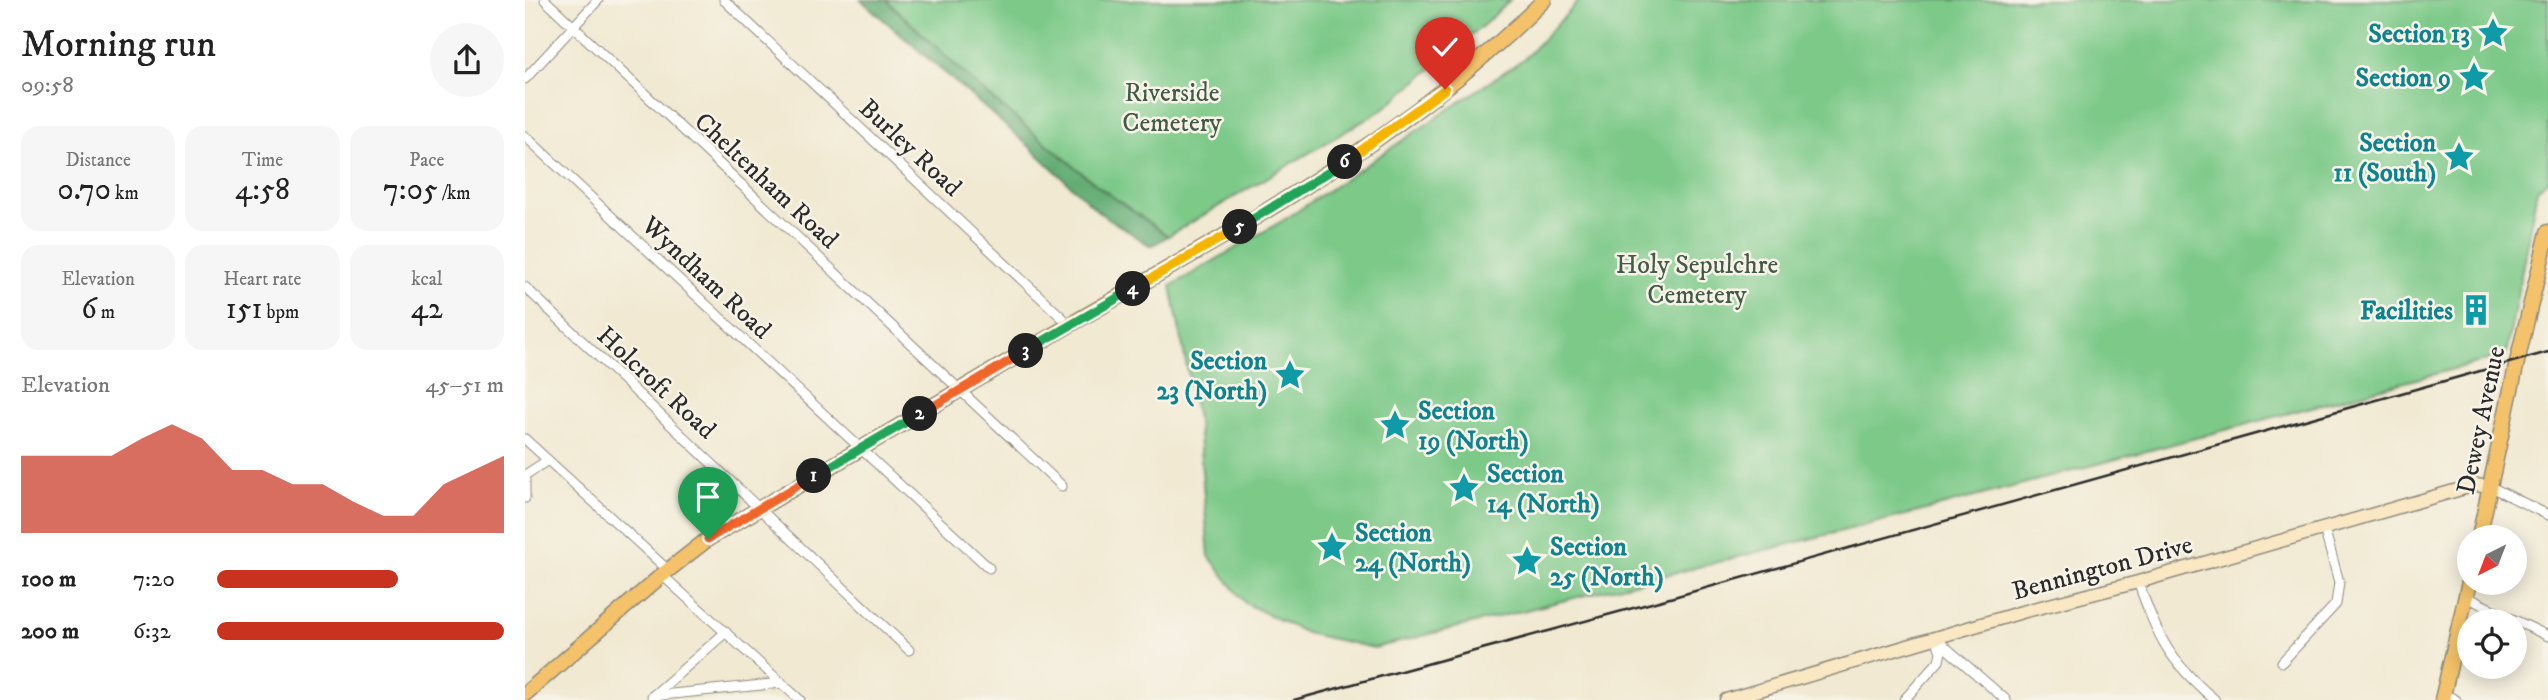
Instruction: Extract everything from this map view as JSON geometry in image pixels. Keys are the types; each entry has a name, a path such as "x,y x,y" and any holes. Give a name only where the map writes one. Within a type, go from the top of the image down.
{"main road":[{"path":"525,694 665,572 708,539 1288,200 1370,146 1445,89 1544,0"},
{"name":"Dewey Avenue","path":"2482,525 2547,239"},
{"path":"2447,698 2466,597"}],"street":[{"name":"Cheltenham Road","path":"545,0 1062,486"},
{"path":"525,79 598,0"},
{"name":"Burley Road","path":"724,0 1070,325"},
{"name":"Wyndham Road","path":"525,135 989,568"},
{"name":"Holcroft Road","path":"525,287 909,650"},
{"path":"525,439 800,700"},
{"path":"525,498 525,477 548,460"},
{"name":"Bennington Drive","path":"1726,700 2022,612 2138,582 2470,486 2491,487"},
{"path":"2491,487 2548,515"},
{"path":"2281,662 2336,604 2339,582 2324,528"},
{"path":"2138,582 2153,623 2169,653 2215,700"},
{"path":"2466,597 2548,636"},
{"path":"650,698 726,632"},
{"path":"1904,700 1938,662 1941,652 1936,639"},
{"path":"1936,639 2007,700"},
{"path":"650,698 782,683"}],"green space":[{"path":"861,0 886,0 983,91 1099,187 1168,236 1151,246 1100,213 1030,147"},
{"name":"Riverside Cemetery","path":"886,0 1510,0 1382,110 1168,236 1099,187 983,91"},
{"name":"Holy Sepulchre Cemetery","path":"1580,0 2548,0 2548,179 2537,190 2506,355 1926,510 1374,648 1306,633 1245,603 1209,556 1198,424 1171,286 1287,218 1525,58"}],"railway":[{"path":"1294,700 1670,598 2548,352"}],"place":[{"name":"Section 13","path":"2493,33"},
{"name":"Section 9","path":"2474,77"},
{"name":"Section 11 (South)","path":"2459,157"},
{"name":"Facilities","path":"2476,310"},
{"name":"Section 23 (North)","path":"1290,375"},
{"name":"Section 19 (North)","path":"1395,425"},
{"name":"Section 14 (North)","path":"1464,488"},
{"name":"Section 24 (North)","path":"1332,547"},
{"name":"Section 25 (North)","path":"1527,561"}],"route":[{"path":"708,539 1288,200 1370,146 1445,89"}]}
